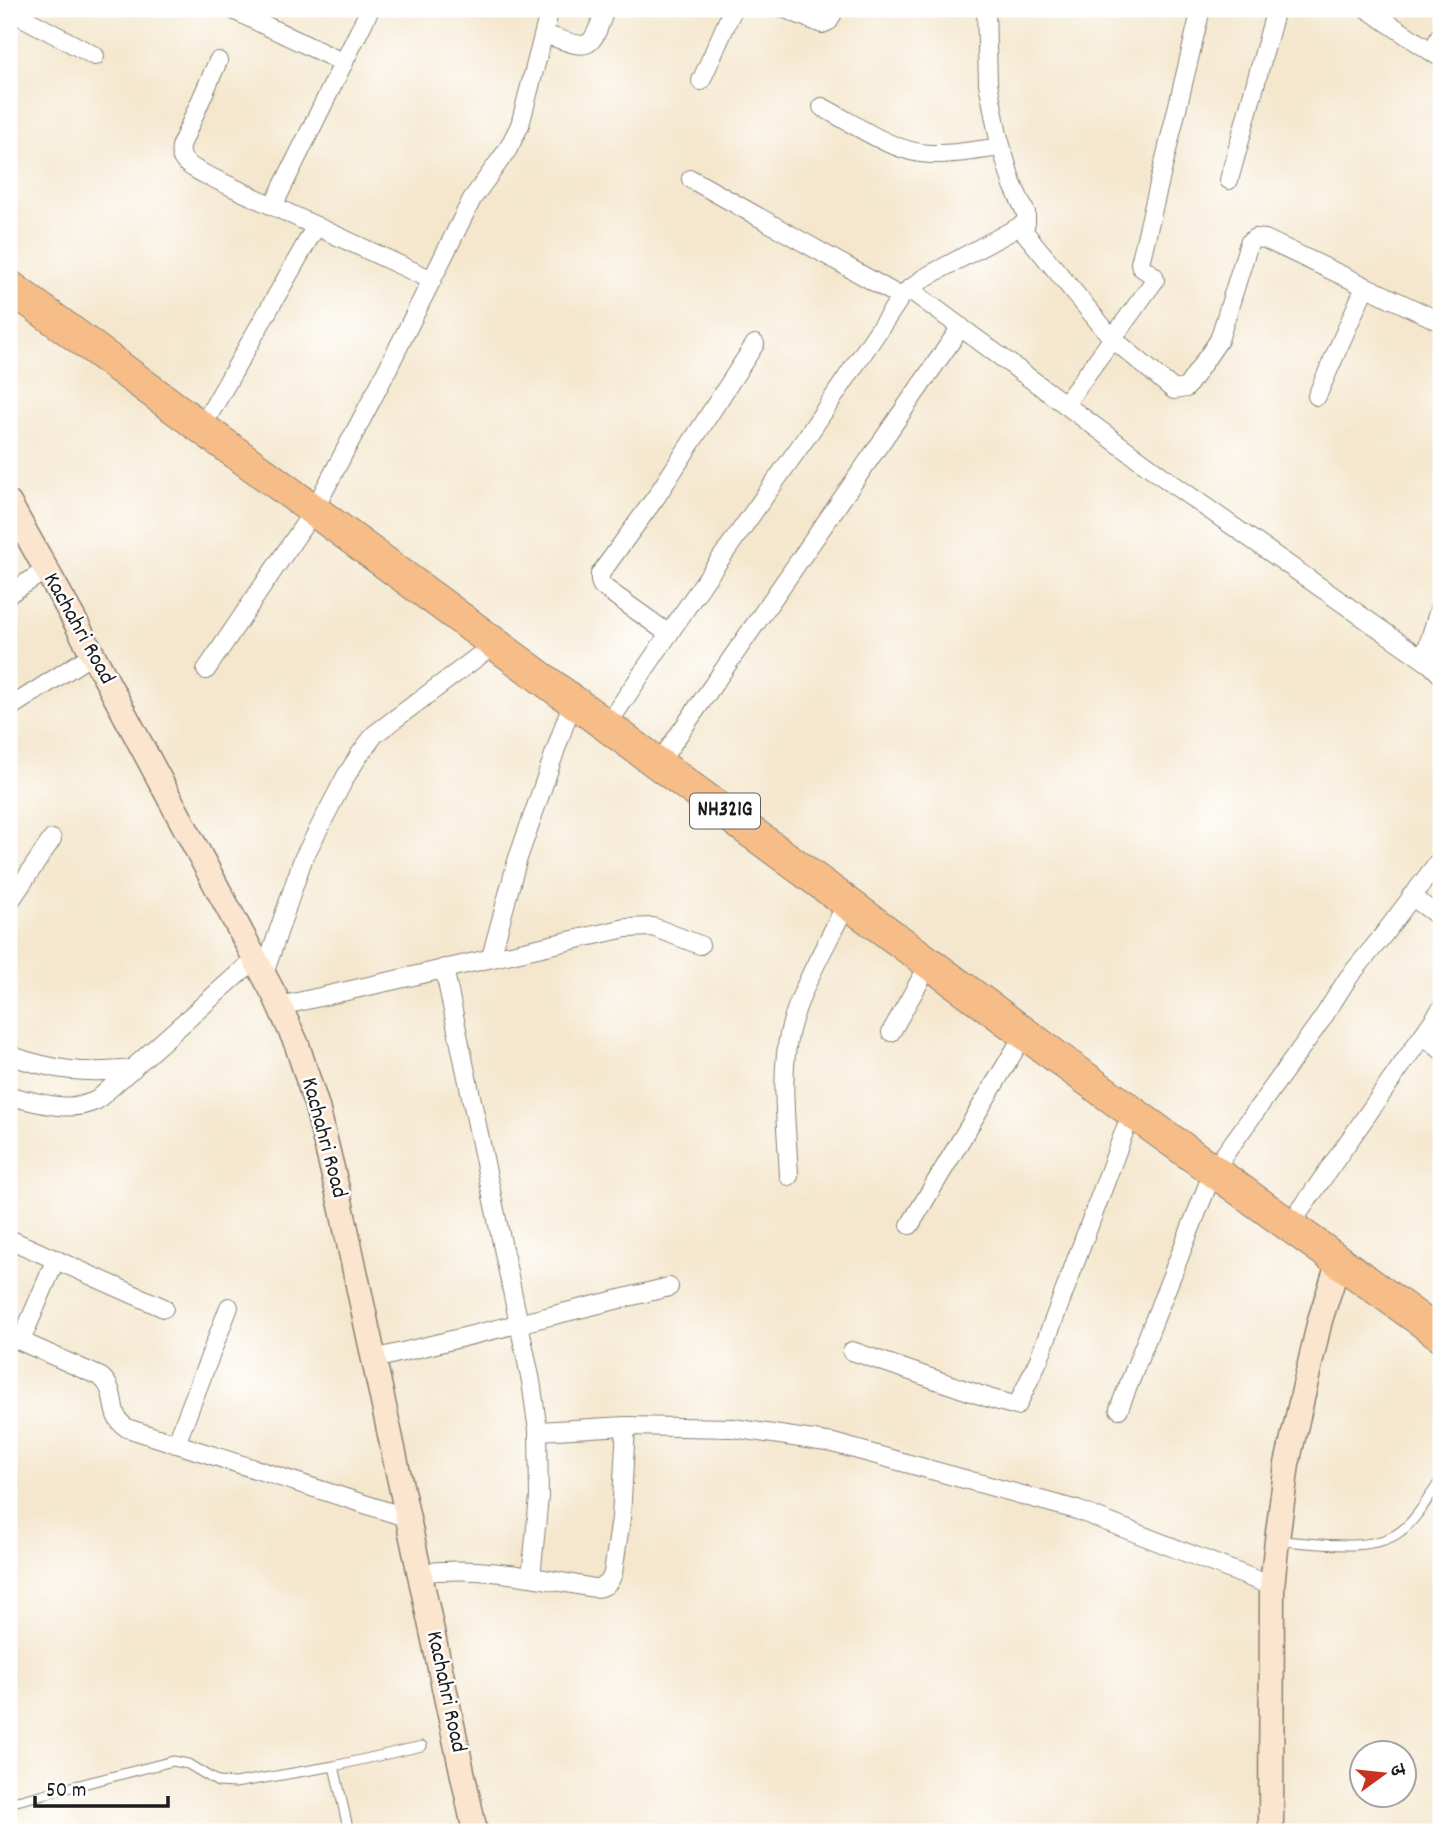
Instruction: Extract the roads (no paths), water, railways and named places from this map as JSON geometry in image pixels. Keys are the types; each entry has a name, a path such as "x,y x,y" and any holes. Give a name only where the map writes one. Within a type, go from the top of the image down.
{"highway":[{"name":"NH321G","path":"9,286 1025,1033 1339,1261 1439,1330"}],"main road":[{"name":"Kachahri Road","path":"9,503 260,966 297,1045 317,1107 374,1359 475,1832"},
{"path":"1271,1832 1272,1586 1276,1540 1287,1464 1320,1320 1339,1261"}],"street":[{"path":"231,9 344,63"},
{"path":"273,206 370,9"},
{"path":"206,670 314,510 472,199 509,149 520,125 550,9"},
{"path":"544,34 576,44 589,43 597,35 605,9"},
{"path":"701,81 733,9"},
{"path":"785,9 822,24 829,20 835,9"},
{"path":"607,725 905,293 924,278 1026,223 1027,216 1012,183 1002,147 988,83 986,9"},
{"path":"1065,404 1155,280 1140,263 1202,9"},
{"path":"1229,180 1276,9"},
{"path":"1367,9 1437,55 1441,34"},
{"path":"9,10 95,56"},
{"path":"218,61 182,143 180,155 184,163 432,280"},
{"path":"822,107 898,147 918,153 943,154 1002,147"},
{"path":"691,179 905,293 961,327 1174,485 1436,670"},
{"path":"202,427 316,226"},
{"path":"1021,228 1112,338 1174,390 1186,388 1219,340 1249,243 1255,239 1265,239 1441,322"},
{"path":"1317,396 1365,287"},
{"path":"659,763 961,327"},
{"path":"668,634 603,586 600,574 663,486 755,344"},
{"path":"9,594 46,570"},
{"path":"1436,670 1426,652 1441,603"},
{"path":"9,1096 79,1107 97,1100 260,966 303,859 359,754 375,734 496,643"},
{"path":"9,708 93,654"},
{"path":"491,957 517,861 573,700"},
{"path":"9,903 52,839"},
{"path":"1119,1409 1214,1169 1322,1019 1348,978 1441,858"},
{"path":"1411,895 1441,918"},
{"path":"789,1176 785,1077 791,1028 847,902"},
{"path":"280,1006 491,957 641,926 672,933 700,945"},
{"path":"891,1032 930,963"},
{"path":"444,968 531,1381 538,1431 540,1497 531,1577"},
{"path":"1290,1225 1441,1009"},
{"path":"910,1225 1025,1033"},
{"path":"1423,1035 1441,1050"},
{"path":"9,1055 62,1071 106,1072 133,1069"},
{"path":"852,1351 1017,1406 1039,1359 1132,1111"},
{"path":"9,1239 164,1308"},
{"path":"56,1259 15,1338 101,1377 109,1384 118,1422 176,1444 408,1518"},
{"path":"374,1359 669,1287"},
{"path":"176,1444 229,1307"},
{"path":"538,1431 626,1426 733,1428 833,1443 1077,1510 1272,1586"},
{"path":"419,1573 462,1571 531,1577 595,1588 605,1586 610,1582 613,1573 621,1518 626,1426"}],"lane":[{"path":"1276,1540 1374,1544 1390,1539 1404,1530 1441,1480"},
{"path":"9,1802 173,1762 188,1764 218,1782 235,1783 334,1766 422,1746"},
{"path":"330,1832 348,1830 334,1766"}]}
